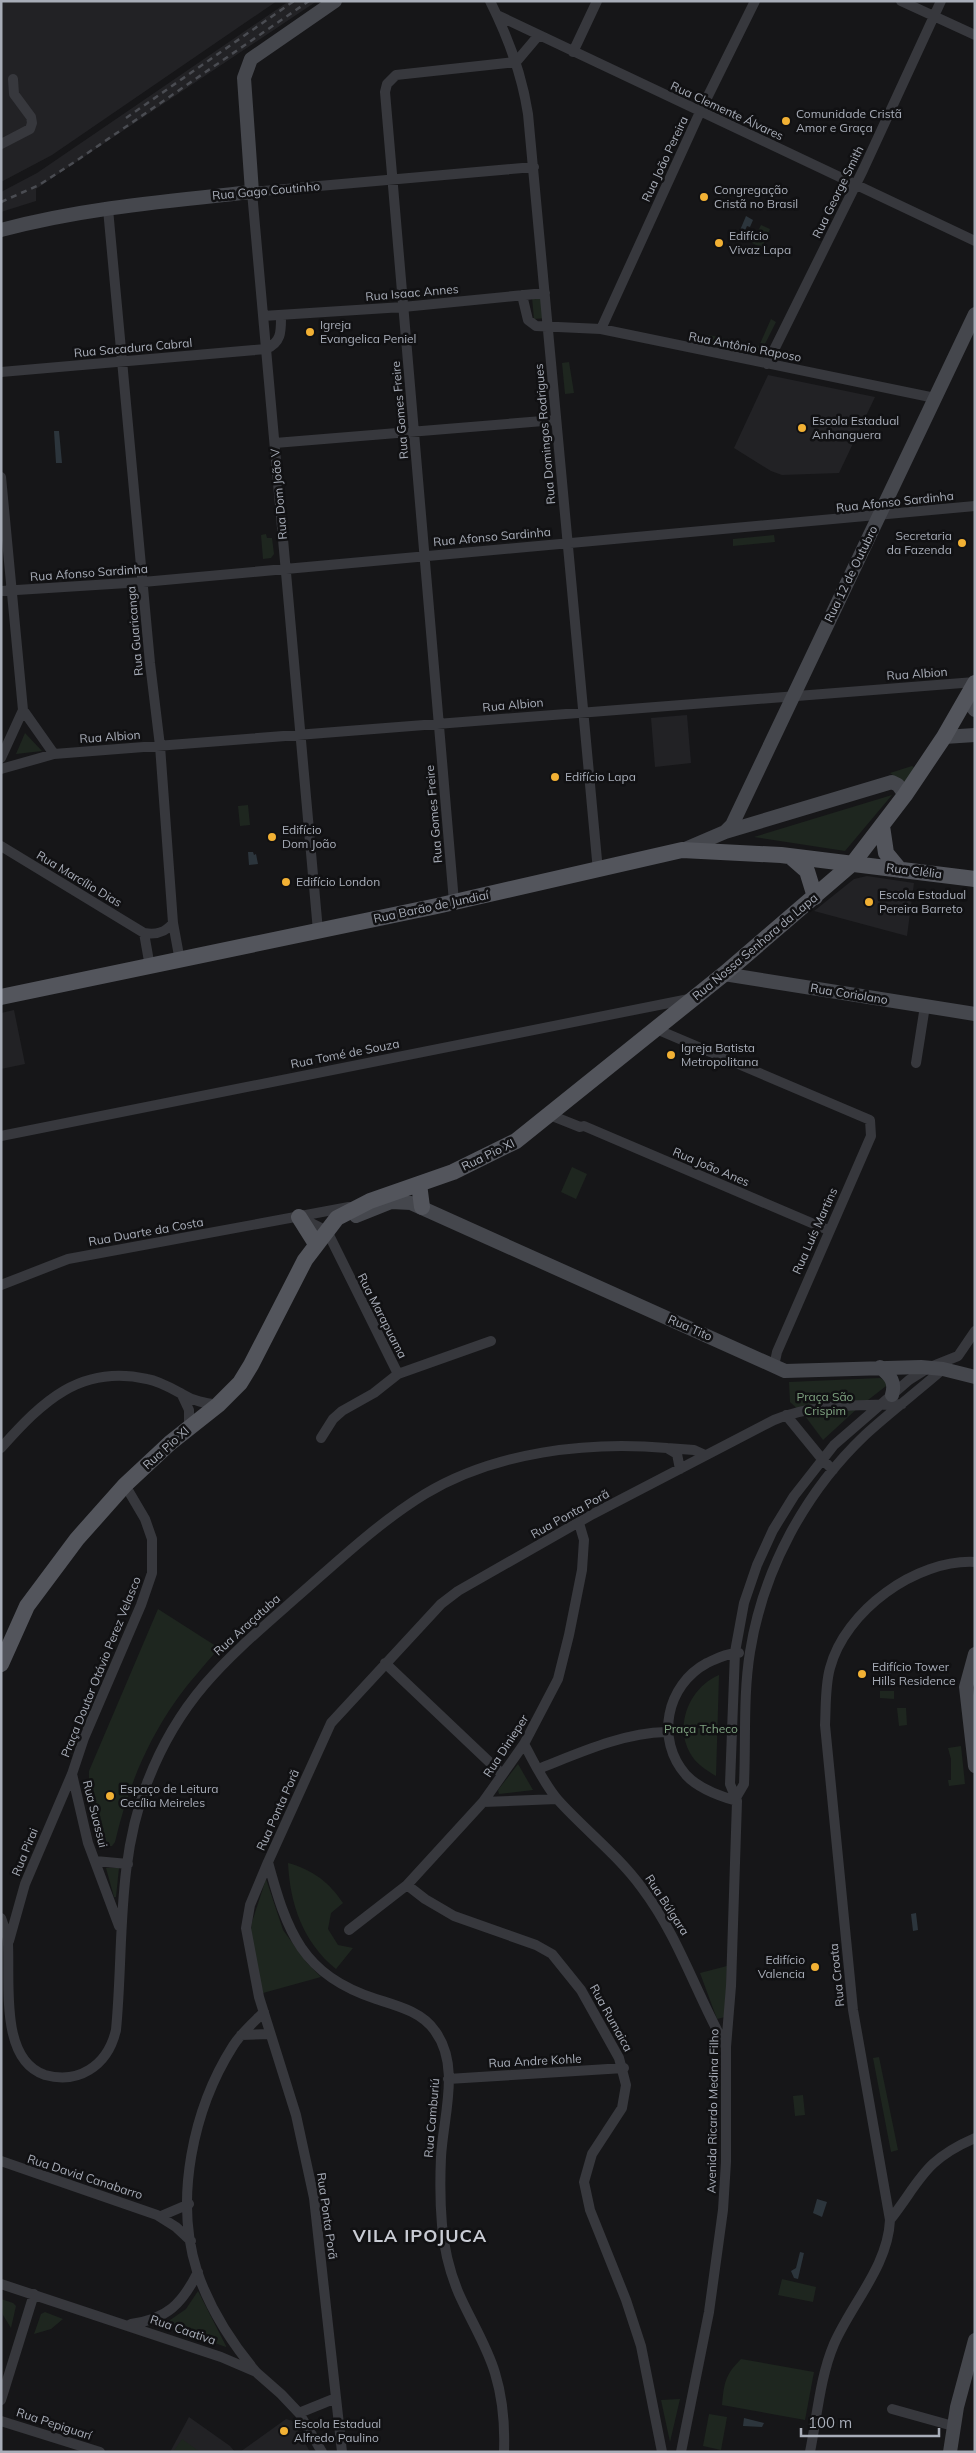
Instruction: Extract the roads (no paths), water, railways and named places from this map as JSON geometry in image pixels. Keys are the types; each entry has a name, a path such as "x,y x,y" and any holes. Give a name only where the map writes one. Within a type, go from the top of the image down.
{"main road":[{"path":"906,795 944,737 970,704 975,682"},
{"name":"Rua Nossa Senhora da Lapa","path":"656,1029 724,974 853,863 906,795"},
{"path":"882,826 886,853 900,870"},
{"name":"Rua Barão de Jundiaí","path":"1,997 180,961 598,871 682,850 791,857"},
{"path":"791,857 807,871 815,897"},
{"name":"Rua Clélia","path":"791,857 975,879"},
{"name":"Rua Pio XI","path":"1,1664 27,1606 77,1539 125,1485 189,1427 218,1405 246,1374 296,1276 316,1244 340,1215 362,1204 419,1184 505,1148 554,1112 656,1029"},
{"path":"419,1184 422,1207"},
{"path":"299,1217 316,1244"}],"street":[{"name":"Rua Dom João V","path":"318,931 252,192 244,78 251,59 335,1"},
{"name":"Rua Domingos Rodrigues","path":"490,1 524,84 528,114 598,871"},
{"path":"573,52 597,1"},
{"name":"Rua João Pereira","path":"601,329 700,112 755,1"},
{"path":"901,1 975,35"},
{"name":"Rua George Smith","path":"767,364 856,184 941,1"},
{"name":"Rua Clemente Álvares","path":"497,15 975,241"},
{"path":"516,62 538,36"},
{"name":"Rua Gomes Freire","path":"454,902 426,555 385,92 391,78 408,74 516,62"},
{"path":"1,144 30,129 32,123 31,118 14,94 13,79"},
{"name":"Rua Gago Coutinho","path":"1,230 46,218 108,209 252,192 534,167"},
{"name":"Rua Guaricanga","path":"108,209 160,746 173,923 180,961"},
{"name":"Rua Isaac Annes","path":"263,316 403,307 545,293"},
{"path":"522,296 530,323 536,326 549,327"},
{"name":"Rua 12 de Outubro","path":"725,832 732,825 975,314"},
{"path":"266,349 278,342 281,336 282,315"},
{"name":"Rua Antônio Raposo","path":"549,327 601,329 935,398"},
{"name":"Rua Sacadura Cabral","path":"1,372 266,349"},
{"path":"275,443 555,420"},
{"path":"1,477 6,590 23,710 54,754"},
{"name":"Rua Afonso Sardinha","path":"6,590 143,582 426,555 864,518 880,514 975,506"},
{"name":"Rua Albion","path":"1,769 54,754 975,682"},
{"path":"1,758 23,710"},
{"path":"944,737 975,735"},
{"path":"682,850 725,832 892,782 898,784 906,795"},
{"name":"Rua Marcílio Dias","path":"1,846 144,933"},
{"path":"150,967 144,933 160,933 173,923"},
{"name":"Rua Coriolano","path":"724,974 975,1014"},
{"name":"Rua Tomé de Souza","path":"1,1136 694,998"},
{"path":"916,1063 925,1006"},
{"name":"Rua Luís Martins","path":"656,1029 870,1120 871,1136 828,1230 773,1360"},
{"name":"Rua João Anes","path":"554,1112 582,1122 584,1126 828,1230"},
{"name":"Rua Pio XI","path":"327,1231 391,1202 404,1201 422,1207"},
{"name":"Rua Duarte da Costa","path":"1,1285 68,1259 362,1204"},
{"name":"Rua Tito","path":"422,1207 773,1360 785,1371 928,1368 943,1369 970,1376"},
{"path":"299,1217 327,1231"},
{"name":"Rua Marapuama","path":"321,1438 333,1419 342,1410 374,1393 398,1374 327,1231"},
{"path":"943,1369 897,1400 880,1405 826,1406 786,1415 833,1470 897,1400 909,1380 928,1368 955,1358 975,1331"},
{"path":"398,1374 491,1341"},
{"path":"961,1351 961,1362 970,1376"},
{"path":"880,1368 893,1380 897,1400"},
{"path":"1,1448 41,1405 58,1393 89,1379 127,1377 147,1379 200,1402 218,1405"},
{"path":"182,1395 189,1410 189,1427"},
{"path":"822,1459 834,1445 880,1405"},
{"name":"Rua Ponta Porã","path":"342,2452 314,2198 296,2115 270,2034 248,1948 246,1928 250,1905 268,1862 331,1723 441,1604 458,1591 579,1522 786,1415"},
{"name":"Rua Araçatuba","path":"8,1942 6,2024 8,2039 16,2054 33,2070 65,2078 81,2075 102,2060 110,2049 116,2030 120,1928 128,1864 137,1816 147,1784 177,1722 201,1687 236,1650 390,1519 427,1493 449,1482 532,1454 577,1447 607,1445 667,1448 694,1450 705,1456"},
{"path":"667,1448 677,1454 680,1459 680,1469"},
{"name":"Avenida Ricardo Medina Filho","path":"737,1799 730,1784 735,1652 744,1603 756,1565 773,1530 794,1496 822,1459"},
{"name":"Avenida Ricardo Medina Filho","path":"681,2452 709,2312 720,2244 726,2162 726,2047 732,1986 737,1799 744,1784 749,1654 760,1606 772,1571 807,1506 833,1470"},
{"name":"Praça Doutor Otávio Perez Velasco","path":"72,1774 84,1738 141,1605 152,1573 152,1539 145,1519 125,1485"},
{"path":"794,1496 807,1506"},
{"name":"Rua Dinieper","path":"349,1930 407,1885 483,1802 524,1744 558,1679 569,1635 582,1570 584,1540 579,1522"},
{"path":"773,1530 788,1539"},
{"name":"Rua Croata","path":"813,2451 826,2369 833,2346 878,2264 888,2235 890,2220 849,1977 825,1725 826,1691 830,1666 845,1636 863,1612 888,1589 932,1569 951,1564 975,1562"},
{"path":"756,1565 772,1571"},
{"path":"744,1603 760,1606"},
{"path":"737,1799 713,1794 687,1775 675,1758 666,1732 670,1708 678,1690 688,1676 714,1660 735,1652 749,1654"},
{"path":"975,1654 969,1671 966,1694 975,1766"},
{"path":"385,1663 502,1774"},
{"path":"538,1769 582,1751 634,1735 666,1732"},
{"name":"Rua Búlgara","path":"524,1744 557,1799 623,1864 657,1909 675,1938 710,2019 726,2047"},
{"name":"Rua Suassui","path":"72,1774 88,1843 120,1928"},
{"name":"Rua Pirai","path":"8,1942 25,1884 72,1774"},
{"path":"483,1802 557,1799"},
{"name":"Rua Suassui","path":"95,1861 128,1864"},
{"name":"Rua Camburiú","path":"268,1862 285,1918 304,1952 328,1976 352,1991 414,2013 436,2031 441,2041 445,2053 448,2078 440,2178 442,2226 451,2272 458,2293 485,2348 498,2381 504,2411 504,2452"},
{"name":"Rua Rumaica","path":"407,1885 425,1899 454,1916 536,1945 552,1954 563,1965 581,1990 624,2068 626,2085 622,2108 592,2154 584,2182 590,2210 626,2300 641,2346 662,2452"},
{"path":"1,1918 8,1942"},
{"path":"256,2372 220,2323 198,2272 191,2241 188,2204 194,2139 215,2078 241,2035 264,2012"},
{"path":"241,2035 270,2034"},
{"name":"Rua Andre Kohle","path":"448,2078 624,2068"},
{"path":"890,2220 925,2170 948,2152 975,2138"},
{"name":"Rua David Canabarro","path":"1,2161 161,2216 191,2241"},
{"path":"161,2216 188,2204"},
{"path":"127,2324 158,2318 174,2308 183,2299 198,2272"},
{"name":"Rua Caativa","path":"1,2284 127,2324 221,2357 256,2372 299,2413 322,2452"},
{"path":"1,2400 34,2294"},
{"path":"950,2452 953,2426 966,2368 975,2340"},
{"path":"299,2413 336,2398"},
{"path":"892,2409 953,2426"},
{"name":"Rua Pepiguarí","path":"1,2421 100,2452"}],"railway":[{"path":"126,118 294,1"},
{"path":"1,202 39,185 76,161 309,1"}],"place":[{"name":"Comunidade Cristã Amor e Graça","path":"786,121"},
{"name":"Congregação Cristã no Brasil","path":"704,197"},
{"name":"Edifício Vivaz Lapa","path":"719,243"},
{"name":"Igreja Evangelica Peniel","path":"310,332"},
{"name":"Escola Estadual Anhanguera","path":"802,428"},
{"name":"Secretaria da Fazenda","path":"962,543"},
{"name":"Edifício Lapa","path":"555,777"},
{"name":"Edifício Dom João","path":"272,837"},
{"name":"Edifício London","path":"286,882"},
{"name":"Escola Estadual Pereira Barreto","path":"869,902"},
{"name":"Igreja Batista Metropolitana","path":"671,1055"},
{"name":"Edifício Tower Hills Residence","path":"862,1674"},
{"name":"Espaço de Leitura Cecília Meireles","path":"110,1796"},
{"name":"Edifício Valencia","path":"815,1967"},
{"name":"Escola Estadual Alfredo Paulino","path":"284,2431"}],"district":[{"name":"VILA IPOJUCA","path":"420,2236"}],"park label":[{"name":"Praça São Crispim","path":"825,1404"},
{"name":"Praça Tcheco","path":"701,1729"}]}
